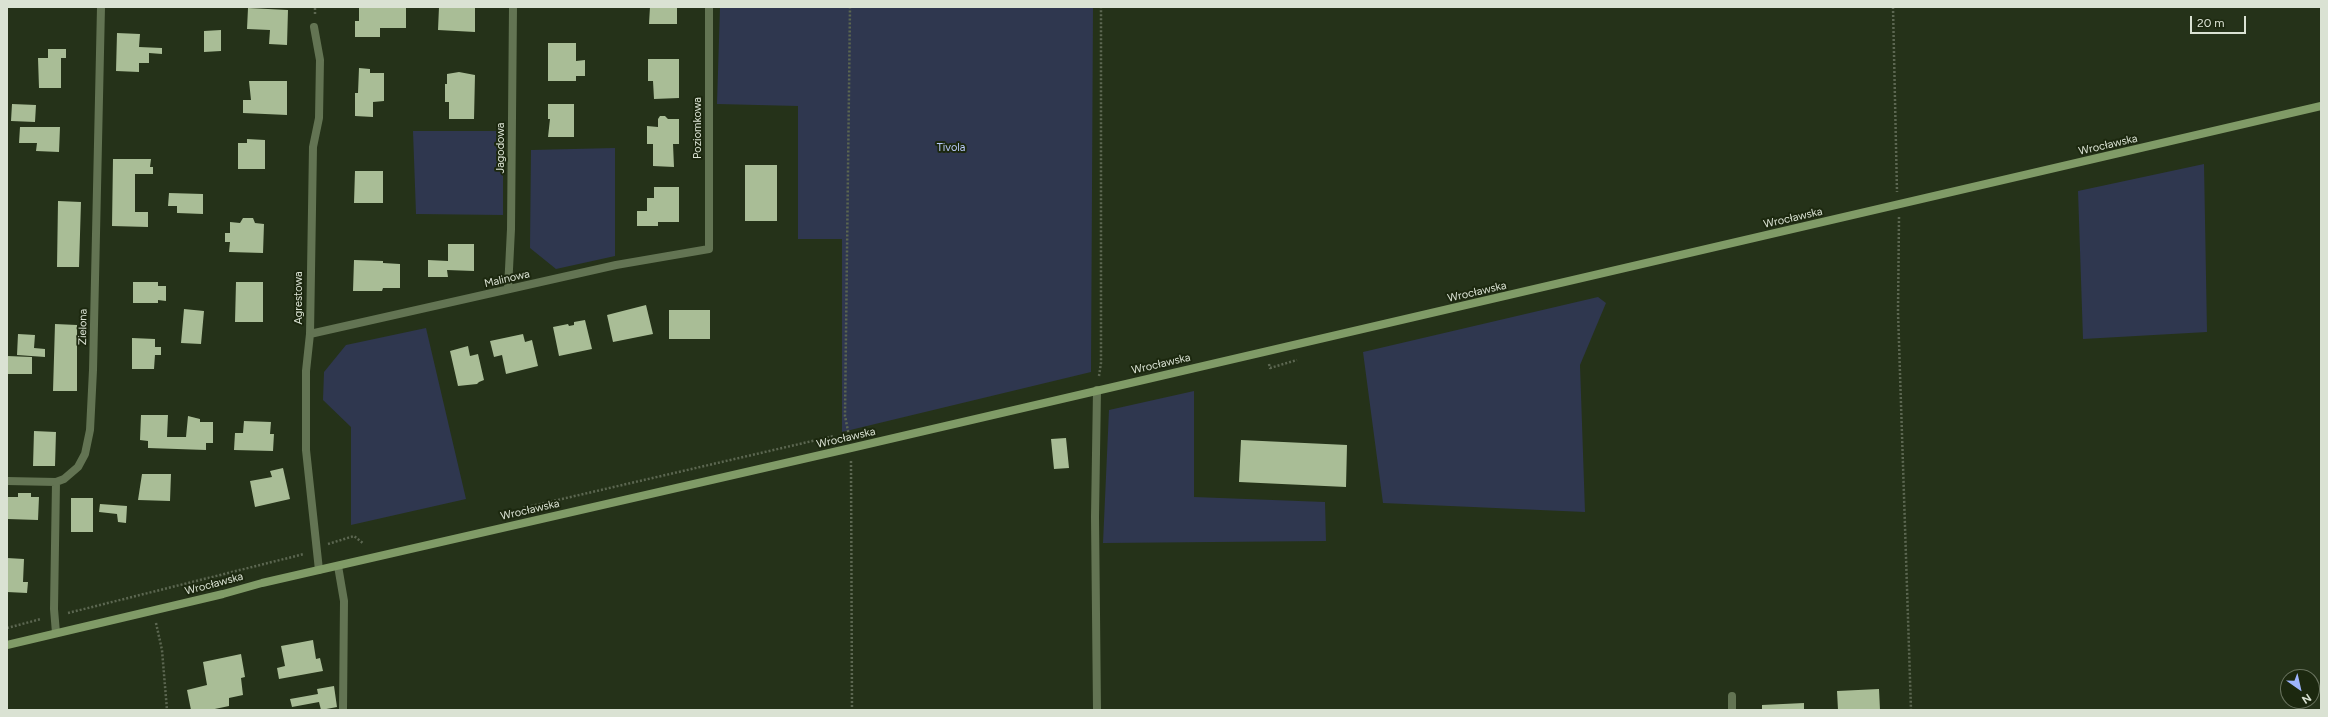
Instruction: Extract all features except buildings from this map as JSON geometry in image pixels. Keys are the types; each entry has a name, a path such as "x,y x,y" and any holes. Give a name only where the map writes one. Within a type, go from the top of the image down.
{"street":[{"name":"Zielona","path":"56,482 64,479 78,467 85,454 90,430 93,370 101,7"},
{"name":"Jagodowa","path":"508,289 511,229 512,7"},
{"name":"Poziomkowa","path":"709,7 709,249"},
{"name":"Agrestowa","path":"314,26 320,60 319,118 312,147 310,334 306,371 306,450 319,570"},
{"name":"Wrocławska","path":"7,645 319,570 851,448 2321,106"},
{"name":"Malinowa","path":"310,334 616,265 709,249"},
{"path":"1097,390 1095,517 1097,710"},
{"path":"7,481 56,482 54,616 56,633"},
{"path":"338,566 344,601 343,710"},
{"path":"1732,696 1732,710"}],"path":[{"path":"850,7 845,416 851,448 852,710"},
{"path":"1097,390 1101,363 1101,7"},
{"path":"1893,7 1900,234 1898,312 1911,710"},
{"path":"1091,377 1106,374"},
{"path":"519,508 856,432"},
{"path":"7,628 258,567 354,536 363,544 371,543"},
{"path":"154,610 162,650 167,710"}],"green space":[{"name":"Tivola","path":"720,7 1093,7 1091,372 842,432 842,239 798,239 798,106 717,104"},
{"path":"413,131 503,131 503,215 416,214"},
{"path":"615,148 615,256 556,269 530,248 531,150"},
{"path":"2204,164 2207,332 2083,339 2078,191"},
{"path":"1598,297 1606,303 1580,365 1585,512 1383,503 1363,352"},
{"path":"426,328 466,499 351,525 351,427 323,400 324,372 346,345"},
{"path":"1194,391 1194,497 1325,502 1326,541 1103,543 1109,410"}]}
